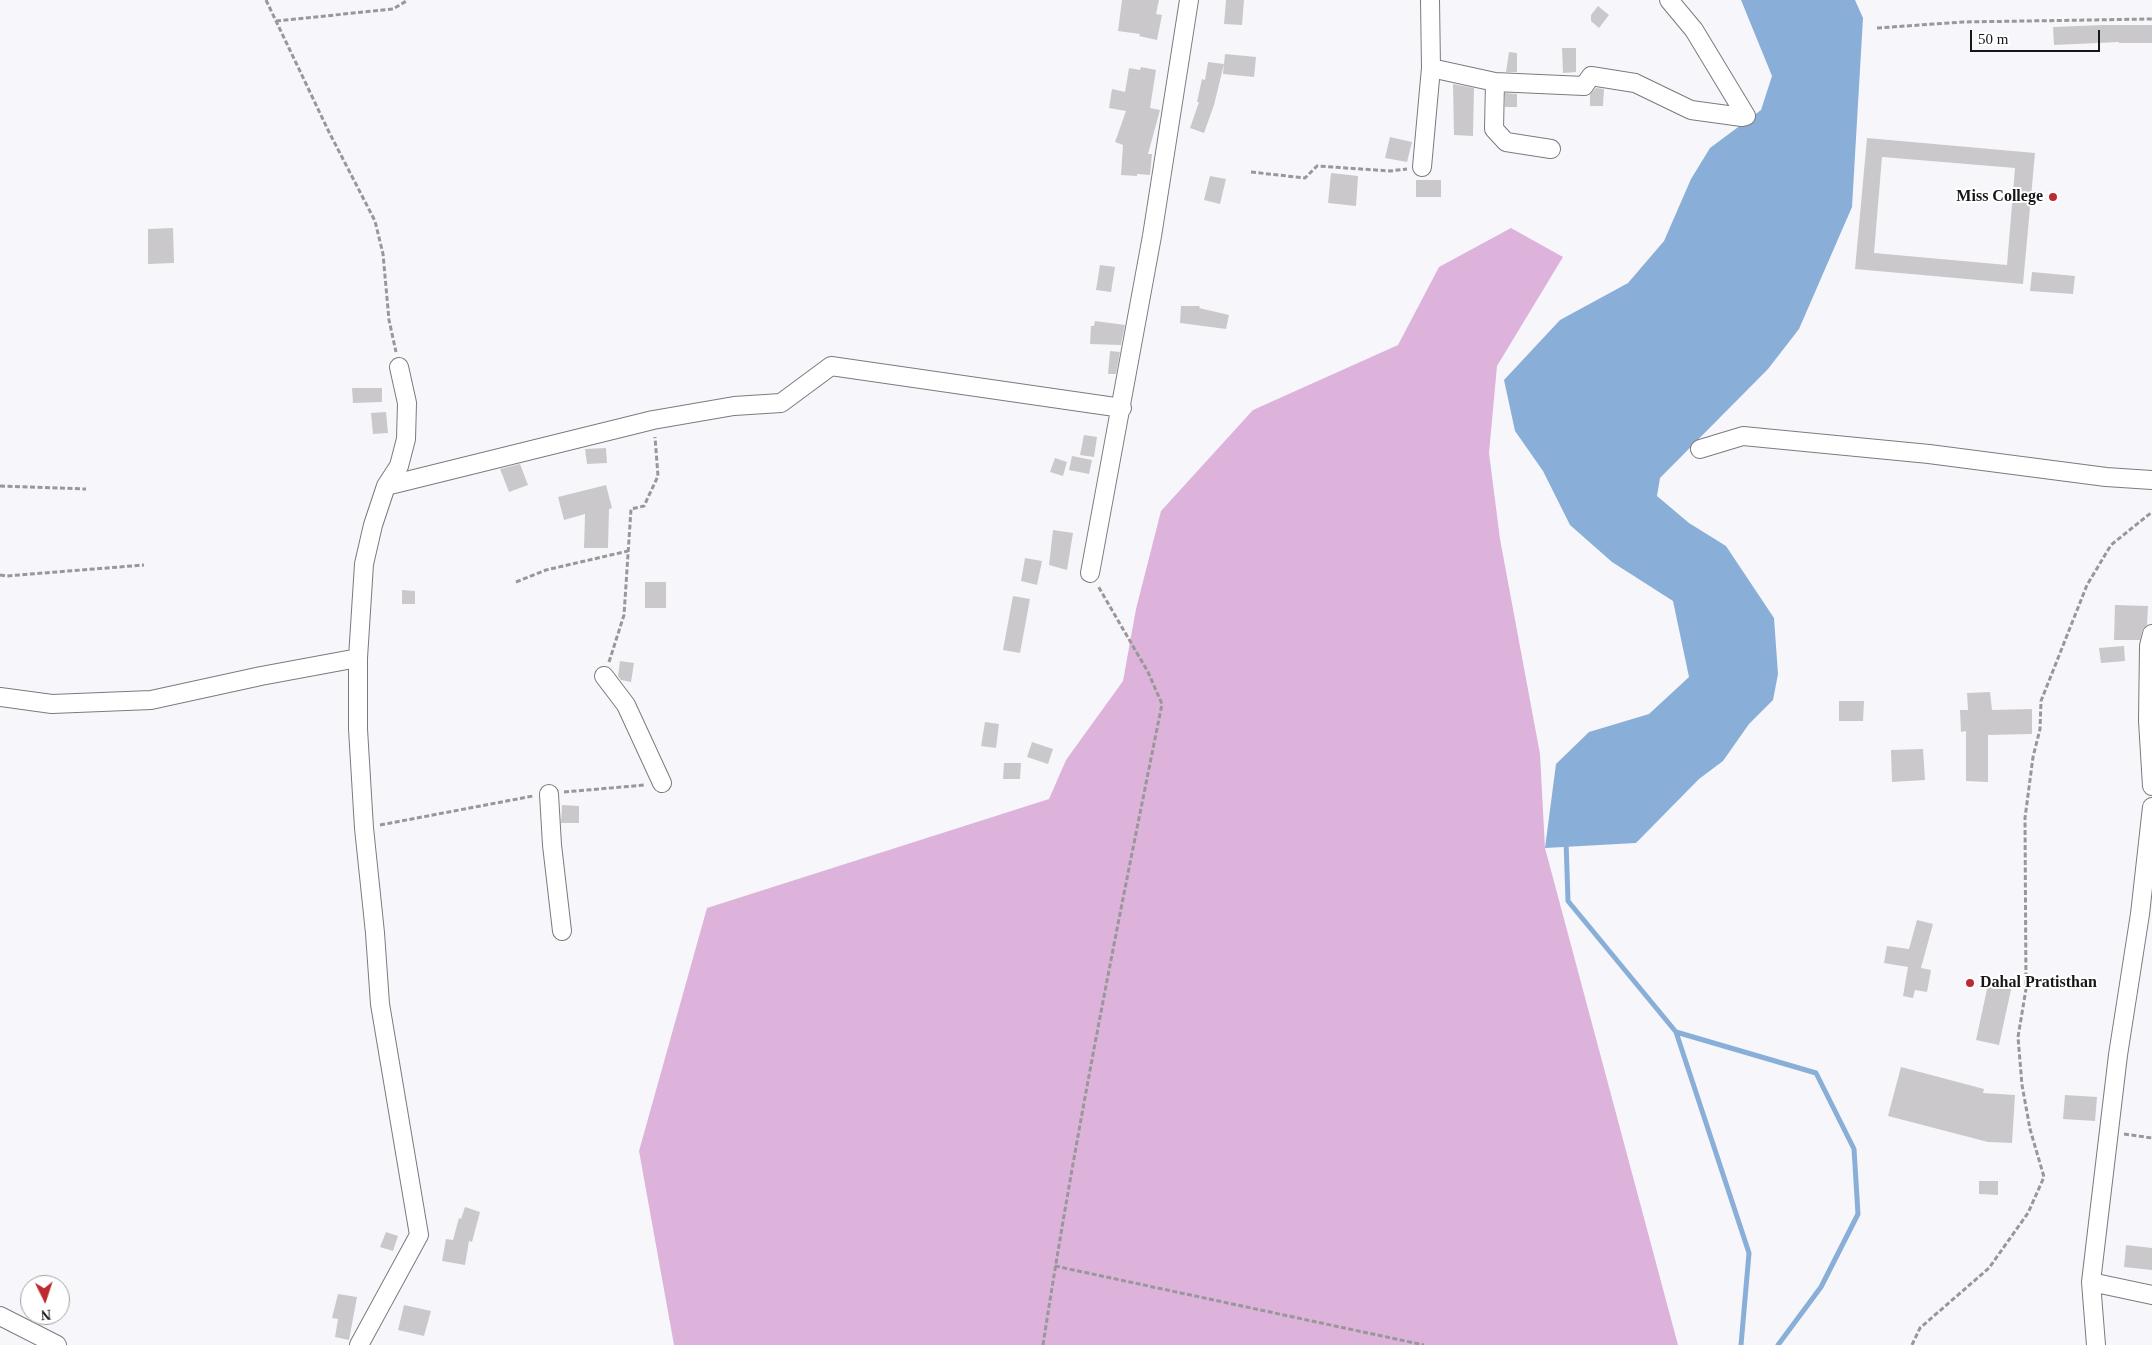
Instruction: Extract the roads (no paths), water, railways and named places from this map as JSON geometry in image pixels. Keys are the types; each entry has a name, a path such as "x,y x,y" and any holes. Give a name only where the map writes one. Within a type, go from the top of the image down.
{"street":[{"path":"1090,572 1122,408 1152,236 1189,0"},
{"path":"1422,167 1431,68 1430,0"},
{"path":"1431,68 1495,82 1584,86 1591,76 1635,83 1691,110 1746,116 1694,30 1669,0"},
{"path":"1495,82 1494,130 1506,142 1551,149"},
{"path":"386,486 653,420 734,406 781,403 831,366 1122,408"},
{"path":"359,1345 419,1235 380,1004 364,828 358,729 358,658 364,564 373,525 386,486 399,466 406,439 407,403 399,368"},
{"path":"1700,449 1743,436 1929,454 2106,477 2152,480"},
{"path":"2152,634 2149,646 2148,721 2152,786"},
{"path":"0,697 52,704 151,700 261,676 358,658"},
{"path":"604,676 626,705 662,783"},
{"path":"549,794 552,844 562,931"},
{"path":"2096,1345 2091,1282 2118,1054 2140,914 2152,807"},
{"path":"2091,1282 2152,1294"},
{"path":"0,1316 57,1345"}],"water":[{"path":"1741,0 1855,0 1863,18 1852,207 1799,329 1768,369 1660,478 1657,496 1689,523 1726,546 1774,618 1778,674 1773,700 1749,724 1723,761 1699,779 1636,843 1545,848 1556,764 1589,732 1649,714 1689,677 1673,601 1612,562 1570,525 1543,471 1515,431 1504,380 1560,320 1628,283 1664,241 1691,179 1710,148 1761,110 1772,76"}],"waterway":[{"path":"1566,841 1568,901 1676,1032 1749,1253 1741,1345"},
{"path":"1676,1032 1816,1073 1854,1149 1858,1214 1821,1287 1778,1345"}],"place":[{"name":"Miss College","path":"2053,197"},
{"name":"Dahal Pratisthan","path":"1970,983"}]}
